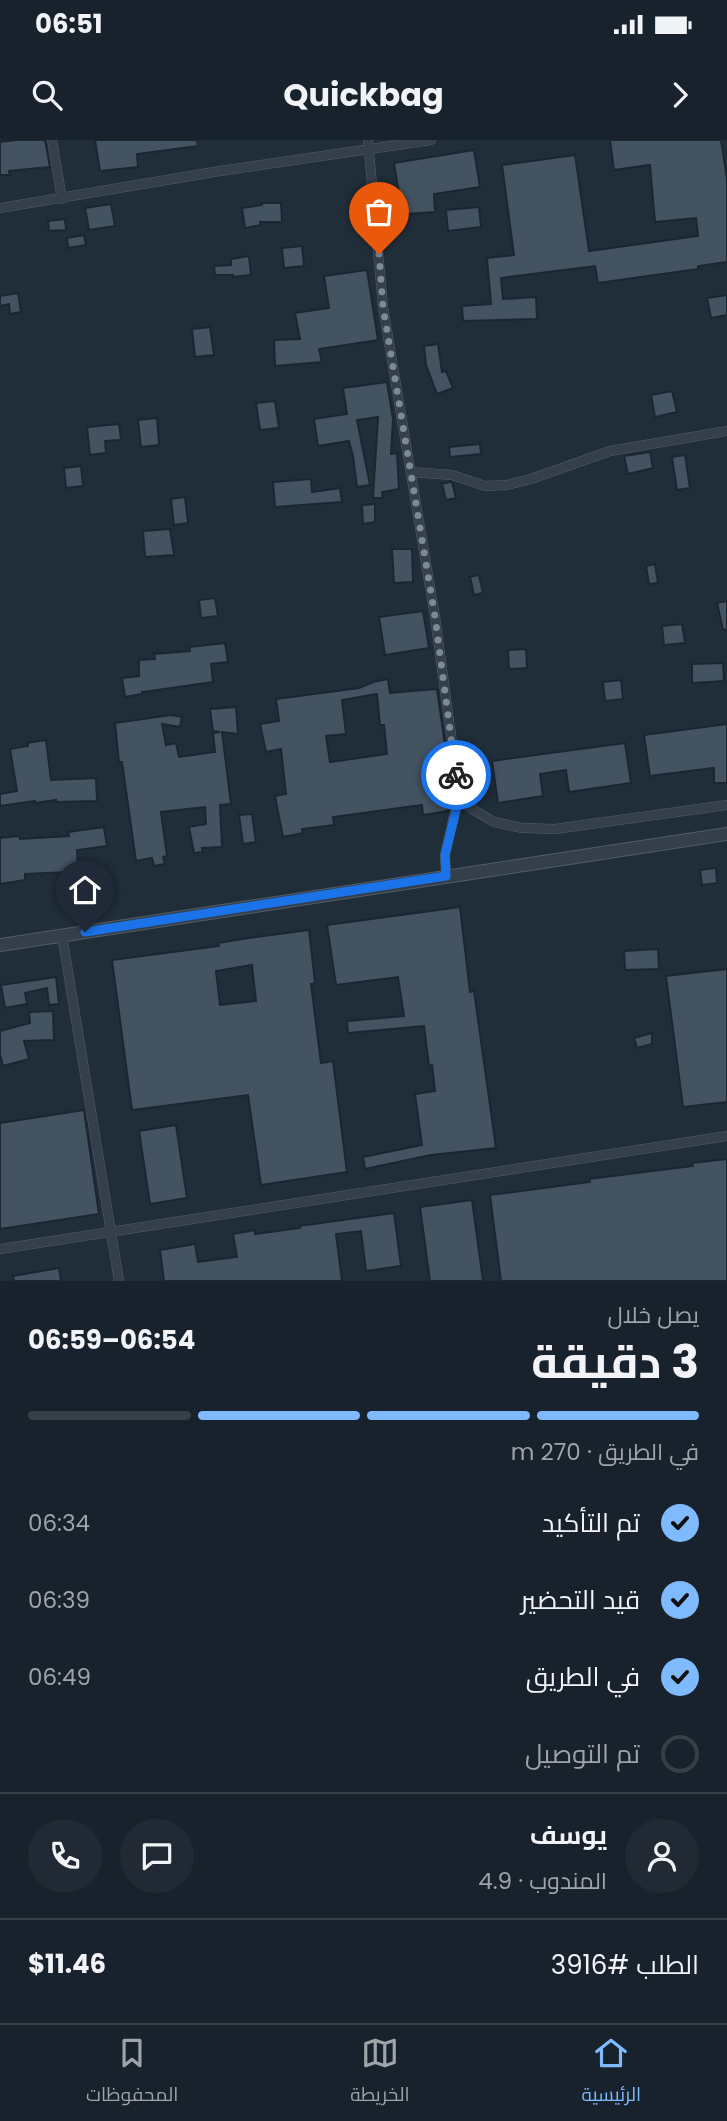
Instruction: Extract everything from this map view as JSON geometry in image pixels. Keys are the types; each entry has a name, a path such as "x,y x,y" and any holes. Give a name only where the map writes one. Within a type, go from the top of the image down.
{"street":[{"path":"52,140 62,199"},
{"path":"0,208 369,144 431,140"},
{"path":"369,144 383,307 436,629 459,798 445,855 446,876"},
{"path":"411,472 452,475 485,486 507,485 610,451 727,430"},
{"path":"459,798 494,822 522,828 555,829 727,805"},
{"path":"0,946 727,834"},
{"path":"62,936 119,1281"},
{"path":"0,1249 727,1136"}],"building":[{"path":"45,140 50,167 9,171 10,175 0,175 0,142"},
{"path":"95,140 197,140 198,146 137,154 138,167 100,171"},
{"path":"610,140 721,140 727,179 727,262 698,266 698,269 598,283 595,266 501,278 503,299 536,297 537,319 463,321 462,306 491,304 487,258 514,255 502,165 575,155 589,251 698,236 696,218 655,222 650,165 614,170"},
{"path":"474,150 480,187 434,194 435,212 406,214 405,199 400,200 394,163"},
{"path":"262,203 281,203 282,222 260,222 261,225 245,228 242,208"},
{"path":"111,204 115,226 89,230 85,208"},
{"path":"479,207 481,227 448,231 446,210"},
{"path":"65,219 66,230 49,231 48,221"},
{"path":"84,235 86,245 68,248 67,238"},
{"path":"302,246 304,266 284,268 282,248"},
{"path":"249,256 251,275 215,275 214,266 231,265 231,259"},
{"path":"367,270 378,340 319,349 322,362 275,366 274,340 300,339 295,313 329,308 324,276"},
{"path":"18,293 21,312 10,314 9,304 0,306 0,296"},
{"path":"727,295 727,315 711,318 707,298"},
{"path":"210,327 214,355 195,357 192,329"},
{"path":"438,344 442,372 446,371 453,388 437,394 426,365 424,346"},
{"path":"387,382 393,419 391,454 397,453 399,489 382,492 383,498 373,498 378,417 357,420 370,485 357,487 349,441 318,446 314,419 347,414 343,388"},
{"path":"672,391 677,412 655,417 651,395"},
{"path":"275,401 279,428 260,430 256,403"},
{"path":"157,418 159,445 141,447 138,420"},
{"path":"119,424 121,440 105,441 106,453 90,455 87,427"},
{"path":"480,444 481,454 450,457 449,447"},
{"path":"650,452 653,468 628,474 624,456"},
{"path":"685,455 690,488 677,490 672,457"},
{"path":"81,466 83,486 66,488 64,468"},
{"path":"311,479 312,492 340,488 342,502 275,507 273,482"},
{"path":"452,482 456,498 446,500 442,484"},
{"path":"185,497 188,523 174,525 171,499"},
{"path":"375,504 375,522 363,524 362,505"},
{"path":"170,529 174,555 145,557 143,531"},
{"path":"392,549 412,549 413,582 394,583"},
{"path":"655,564 658,583 649,584 646,566"},
{"path":"479,575 483,593 474,595 470,577"},
{"path":"215,598 218,616 201,618 199,600"},
{"path":"727,601 727,629 723,630 717,603"},
{"path":"423,611 429,648 385,655 379,617"},
{"path":"682,624 685,643 664,645 662,626"},
{"path":"225,643 228,662 211,664 213,682 125,697 122,678 139,676 139,660 155,659 154,654 190,651 189,647"},
{"path":"526,649 527,668 509,669 508,650"},
{"path":"723,663 724,681 692,683 692,664"},
{"path":"388,679 390,693 437,689 452,794 448,811 423,815 422,805 333,817 334,825 302,829 303,833 283,837 275,796 286,794 281,749 266,752 260,724 279,721 276,699 359,688","holes":["377,694 380,725 384,725 387,754 330,762 326,736 346,734 342,700"]},
{"path":"621,680 623,699 605,701 603,682"},
{"path":"236,707 238,734 222,732 231,804 220,805 222,847 202,848 203,852 194,853 189,827 206,824 205,807 161,812 167,856 163,857 165,864 154,866 152,858 136,861 115,723 171,715 182,717 180,727 162,724 166,745 176,743 179,757 215,752 213,733 220,732 213,731 210,709"},
{"path":"727,724 727,783 714,783 714,768 650,776 644,735"},
{"path":"46,740 51,780 96,778 97,801 35,801 0,806 0,794 17,791 10,749"},
{"path":"625,743 631,783 569,792 566,770 540,774 543,796 498,803 492,761"},
{"path":"252,814 256,842 243,844 239,815"},
{"path":"104,827 107,846 77,850 78,874 25,874 25,880 0,884 0,838 69,836 68,832"},
{"path":"716,868 717,883 702,885 700,870"},
{"path":"460,907 470,992 474,991 496,1148 431,1155 365,1169 363,1157 422,1145 415,1094 435,1091 432,1065 429,1066 424,1026 348,1033 347,1021 404,1016 398,977 336,985 327,925"},
{"path":"309,930 315,983 311,984 321,1063 333,1061 347,1172 261,1185 248,1095 132,1110 112,960 219,946 218,943","holes":["252,965 256,1001 220,1005 216,971"]},
{"path":"658,949 659,969 625,970 624,951"},
{"path":"727,969 727,1102 683,1107 666,976"},
{"path":"56,977 59,1004 49,1005 47,988 25,993 27,1004 5,1008 1,985"},
{"path":"53,1011 54,1040 24,1041 29,1059 3,1066 0,1031 30,1023 29,1012"},
{"path":"652,1033 652,1044 637,1048 634,1038"},
{"path":"84,1110 99,1214 0,1229 0,1123"},
{"path":"176,1125 187,1198 150,1204 139,1131"},
{"path":"727,1159 727,1281 501,1281 490,1195 590,1182 589,1179"},
{"path":"472,1200 483,1281 430,1281 420,1207"},
{"path":"394,1213 401,1266 366,1271 361,1231 336,1234 342,1281 164,1281 160,1250 195,1244 198,1262 237,1257 233,1234 255,1230 255,1234"},
{"path":"59,1268 61,1281 14,1281 13,1276"}],"way so far":[{"path":"379,254 383,307 435,617 456,775"}],"route":[{"path":"85,932 446,876 445,855 459,798 456,775"}]}
